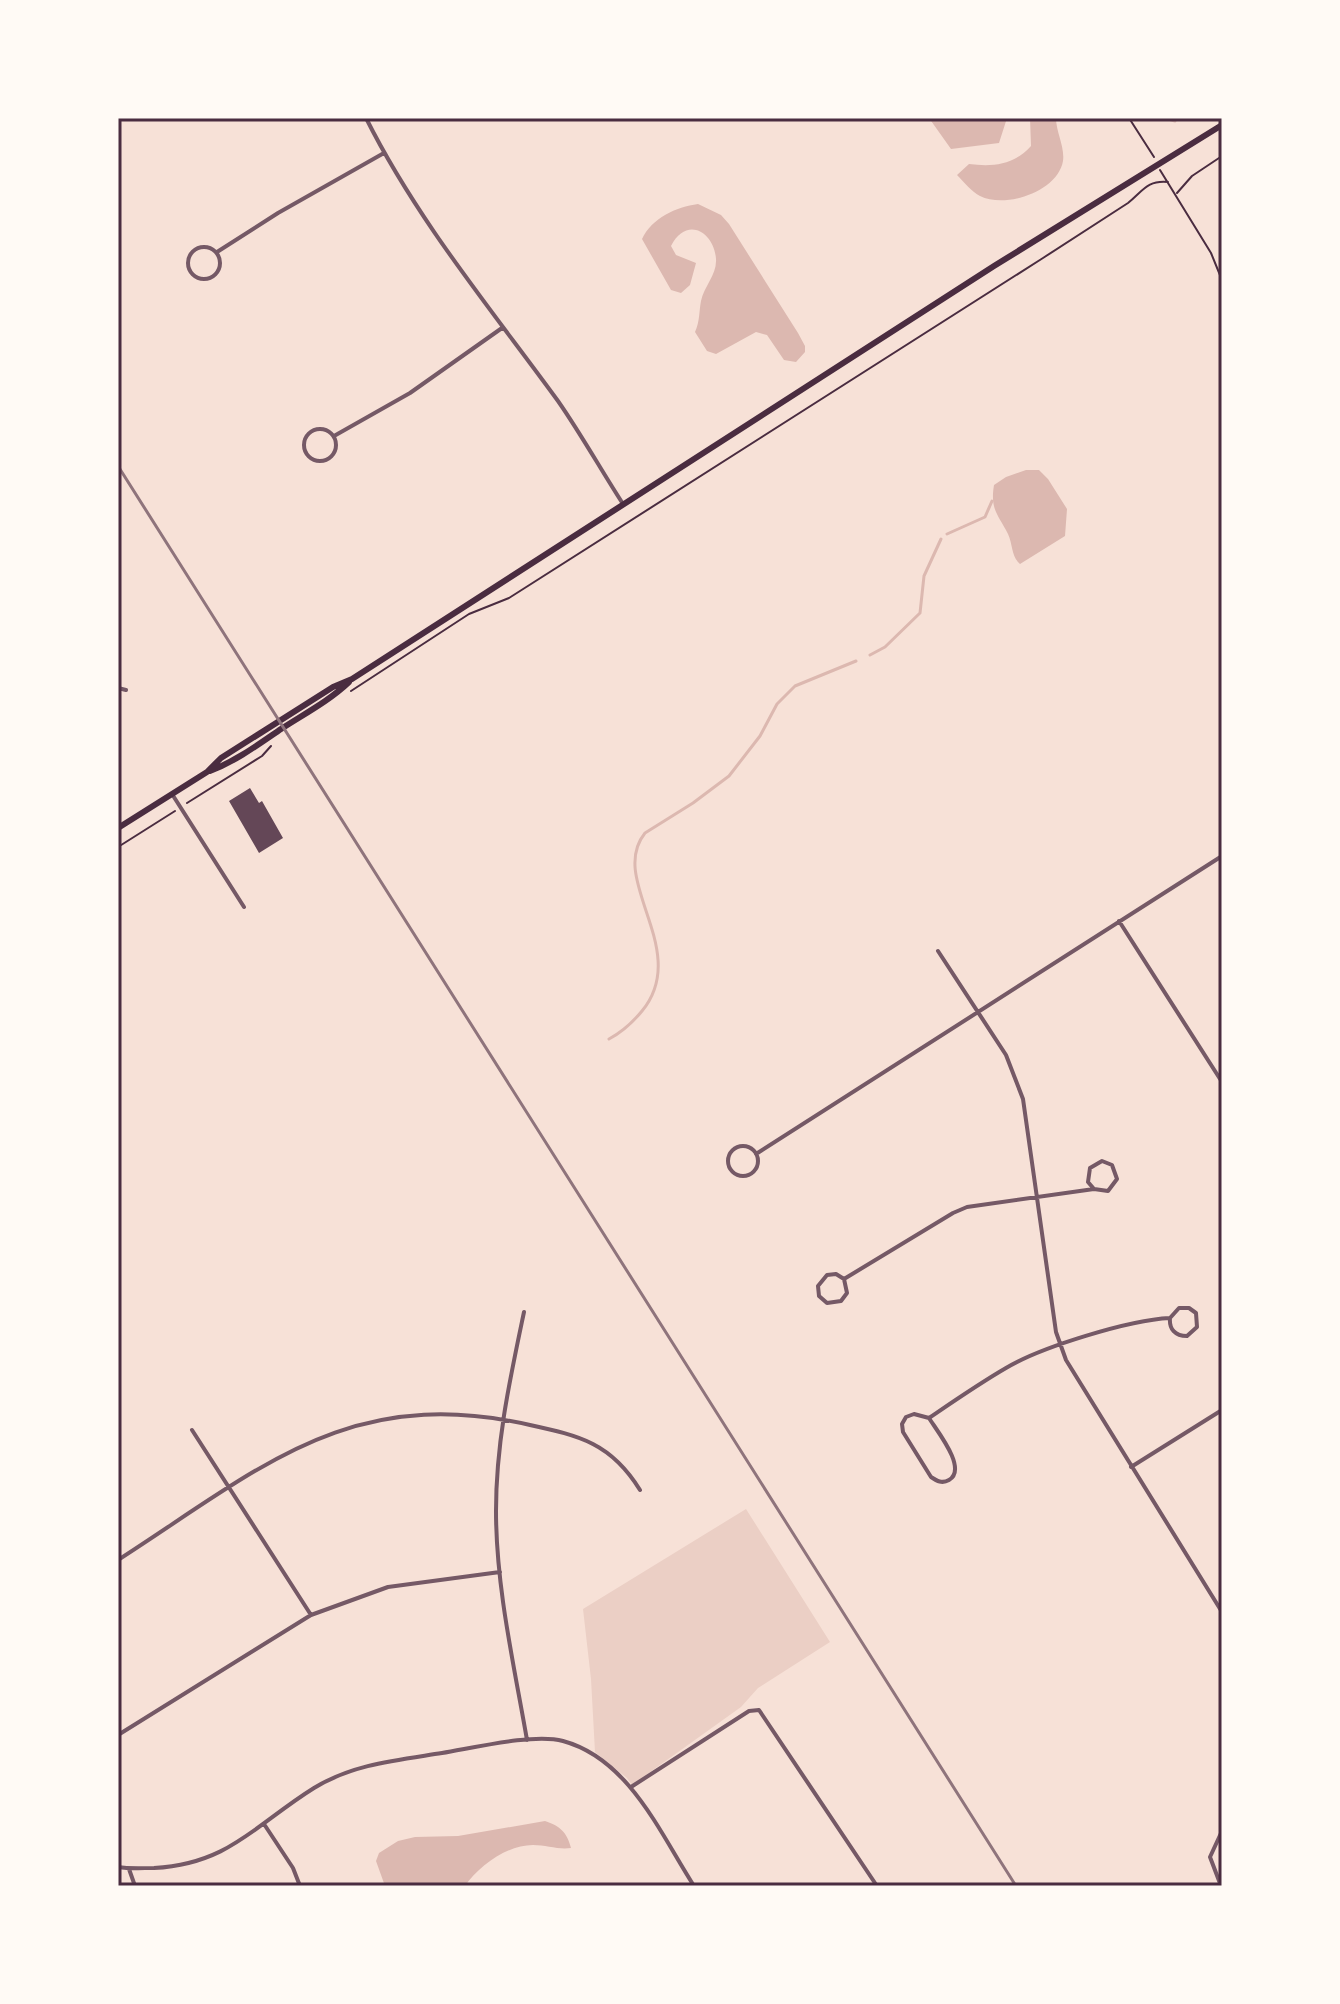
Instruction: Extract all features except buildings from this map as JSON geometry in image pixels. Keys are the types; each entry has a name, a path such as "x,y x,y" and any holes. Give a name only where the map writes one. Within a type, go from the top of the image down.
{"main road":[{"path":"118,828 279,731 336,694 352,679 623,504 994,266 1222,125"}],"street":[{"path":"366,118 384,153 502,328 559,403 623,504"},
{"path":"217,252 278,213 384,153"},
{"path":"208,247 217,252 220,268 214,276 198,278 190,271 188,260 193,251 208,247"},
{"path":"334,436 410,393 502,328"},
{"path":"320,429 334,436 335,452 328,459 317,461 308,456 304,440 311,431 320,429"},
{"path":"118,688 126,690"},
{"path":"172,794 244,907"},
{"path":"756,1154 1222,856"},
{"path":"1119,921 1222,1082"},
{"path":"938,951 1006,1055 1019,1085 1056,1332 1066,1360 1222,1612"},
{"path":"739,1147 749,1148 756,1154 757,1164 748,1175 735,1173 729,1166 731,1152 739,1147"},
{"path":"844,1279 953,1213 982,1205 1094,1189 1108,1191 1115,1184 1117,1174 1112,1165 1102,1161 1090,1168 1087,1177 1094,1189"},
{"path":"831,1273 844,1279 847,1293 841,1301 832,1304 823,1300 818,1291 823,1277 831,1273"},
{"path":"1189,1308 1196,1313 1197,1327 1191,1334 1182,1336 1173,1331 1170,1318 1175,1310 1189,1308"},
{"path":"524,1312 502,1418 496,1511 500,1572 527,1740"},
{"path":"929,1418 955,1461 953,1477 946,1482 938,1482 931,1477 903,1432 902,1424 906,1417 914,1414 929,1418 1005,1368 1060,1346 1153,1319 1170,1318"},
{"path":"1131,1467 1222,1410"},
{"path":"118,1560 290,1450 352,1425 386,1417 430,1413 502,1418 580,1436 608,1451 628,1470 640,1490"},
{"path":"192,1430 311,1615"},
{"path":"118,1735 311,1615 388,1587 500,1572"},
{"path":"631,1787 749,1711 759,1710 877,1886"},
{"path":"118,1867 171,1867 203,1860 233,1846 322,1783 364,1766 527,1740 562,1740 596,1756 631,1787 694,1886"},
{"path":"264,1824 293,1868 300,1886"},
{"path":"1221,1886 1210,1857 1222,1831"},
{"path":"129,1869 135,1886"}],"path":[{"path":"1129,118 1154,157"},
{"path":"1176,194 1192,176 1222,156"},
{"path":"1163,174 1211,253 1222,280"},
{"path":"342,696 469,614 509,598 1128,203 1152,181 1168,182"},
{"path":"118,847 262,756 271,745"}],"shaded area":[{"path":"929,118 1007,118 999,143 951,149"},
{"path":"1030,118 1056,118 1063,156 1059,172 1041,189 1016,199 991,199 977,194 957,175 969,164 1003,163 1018,157 1031,146"},
{"path":"698,204 721,215 729,224 798,333 805,352 796,362 784,360 767,335 756,332 716,354 707,351 695,332 701,301 716,265 710,241 705,235 691,230 684,231 671,246 676,255 696,263 690,285 681,293 671,290 642,239 652,225 666,215"},
{"path":"1026,470 1039,470 1067,509 1065,536 1020,564 996,511 993,493 994,485"},
{"path":"746,1509 830,1642 758,1688 741,1707 632,1785 595,1752 583,1609"},
{"path":"545,1821 562,1830 571,1848 533,1845 513,1849 486,1864 465,1886 385,1886 376,1861 379,1853 398,1841 415,1837 458,1836"}],"waterway":[{"path":"1165,118 1175,121"},
{"path":"947,534 985,517 992,501"},
{"path":"870,655 885,647 920,613 924,576 941,539"},
{"path":"609,1039 639,1015 655,988 658,964 655,940 636,872 636,852 645,833 729,776 760,736 777,704 795,686 856,661"}],"railway":[{"path":"118,466 1016,1886"}]}
